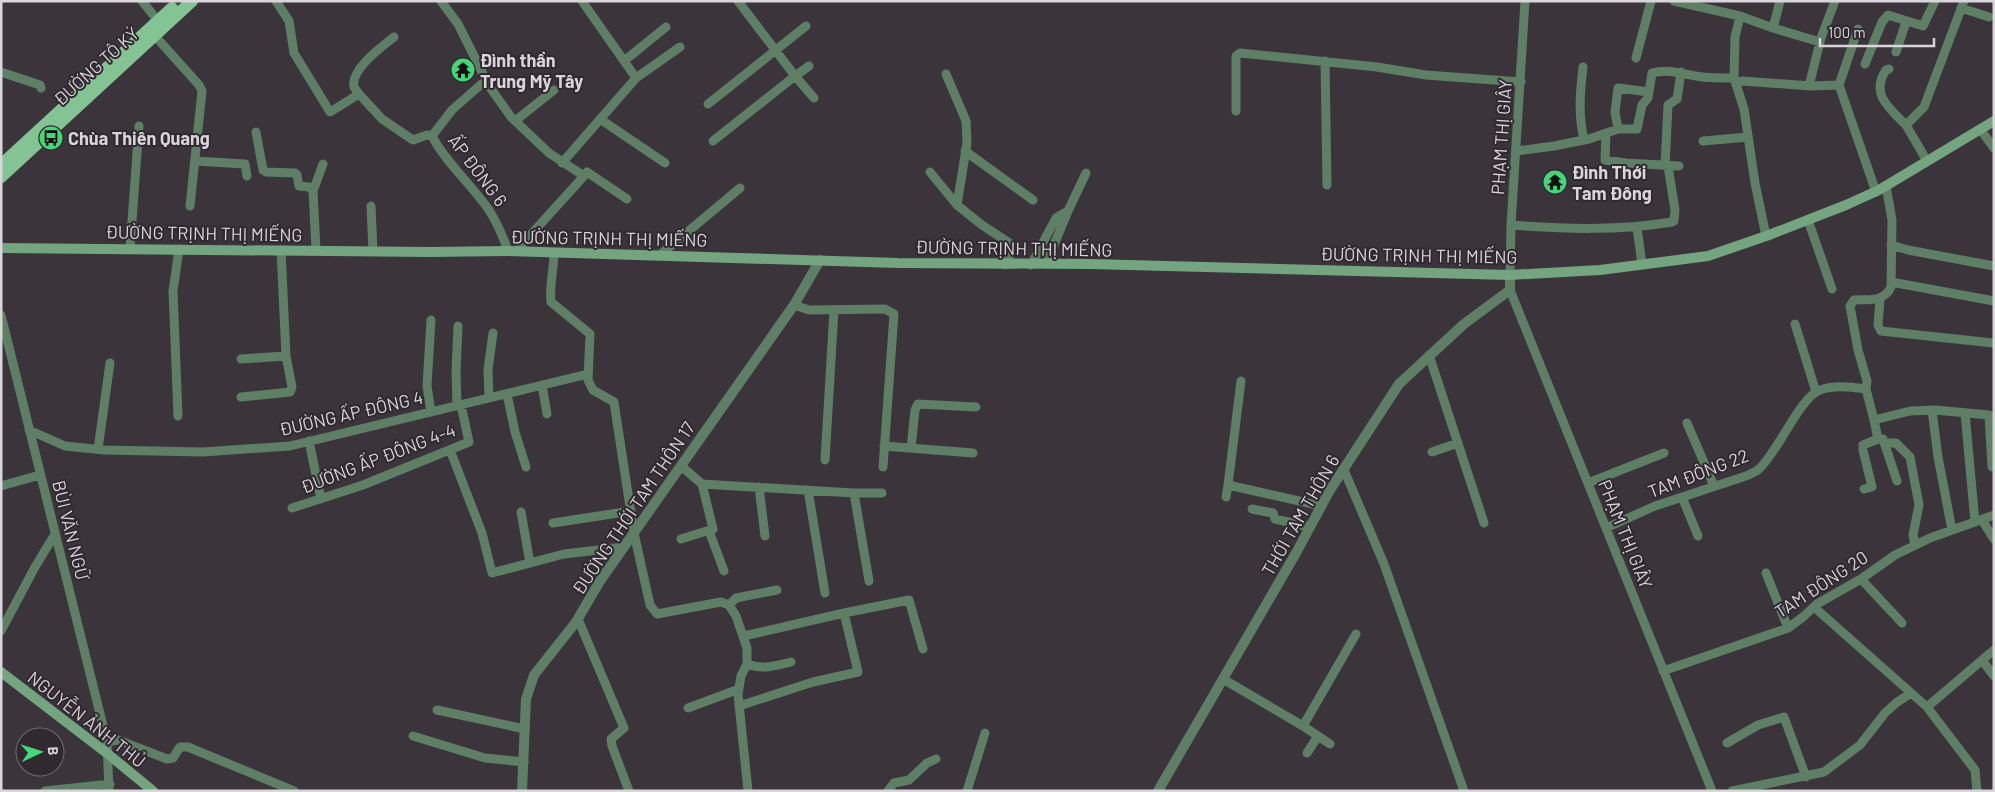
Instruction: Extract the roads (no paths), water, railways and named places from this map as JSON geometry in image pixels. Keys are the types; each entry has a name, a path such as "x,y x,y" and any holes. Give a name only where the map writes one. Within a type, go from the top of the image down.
{"main road":[{"name":"ĐƯỜNG TÔ KÝ","path":"1,164 179,1"},
{"name":"ĐƯỜNG TÔ KÝ","path":"1,177 192,1"},
{"name":"ĐƯỜNG TRỊNH THỊ MIẾNG","path":"1,248 179,248 373,252 512,251 1005,265 1046,264 1510,275 1553,274 1708,256 1766,236 1876,192 1994,121"},
{"name":"NGUYỄN ẢNH THỦ","path":"1,672 108,754 152,791"}],"street":[{"path":"142,1 158,21"},
{"path":"276,1 289,21 294,53 332,115 358,94"},
{"path":"441,1 458,24 486,80 515,121 562,162 584,176"},
{"path":"582,1 636,78"},
{"path":"738,1 814,98"},
{"name":"PHẠM THỊ GIÂY","path":"1510,275 1511,225 1525,1"},
{"path":"1636,58 1651,1"},
{"path":"1674,1 1695,3 1820,42"},
{"path":"1773,28 1780,1"},
{"path":"1809,86 1820,42 1835,1"},
{"path":"1865,64 1882,22 1888,16 1923,26 1934,1"},
{"path":"1906,125 1924,107 1963,5 1990,17"},
{"path":"1740,16 1735,37 1736,81 1744,109 1755,184 1766,236"},
{"path":"1896,52 1906,22"},
{"path":"624,61 666,26"},
{"path":"708,104 806,26"},
{"path":"1858,29 1838,85 1876,192"},
{"path":"155,36 199,85 202,92 190,206"},
{"path":"394,37 364,62 354,86 358,94 382,119 413,140 427,135 432,136 452,110 486,80"},
{"path":"562,162 636,78 680,47"},
{"path":"1236,110 1238,53 1329,62 1426,75 1521,82"},
{"path":"1327,185 1329,62"},
{"path":"713,141 809,66"},
{"path":"1583,67 1579,102 1584,140"},
{"path":"1890,69 1886,70 1880,78 1879,91 1881,98 1906,125 1927,161"},
{"path":"1516,151 1584,140 1618,130 1637,129 1642,105 1648,98 1652,73 1662,70 1736,81 1809,86 1838,85"},
{"path":"1,72 40,85 41,88"},
{"path":"1511,225 1557,228 1637,228 1674,221 1675,210 1667,166 1668,105 1677,99 1681,72"},
{"path":"946,74 966,121 965,152 957,205"},
{"path":"1618,130 1615,112 1618,88 1649,92"},
{"path":"515,121 554,90"},
{"path":"600,120 665,163"},
{"path":"130,248 139,126"},
{"path":"1980,129 1994,148"},
{"path":"256,132 263,170 266,172 295,173 299,186 309,187 313,191"},
{"path":"1606,133 1605,160 1679,166"},
{"name":"ẤP ĐÔNG 6","path":"432,136 442,154 488,208 512,251"},
{"path":"1704,141 1748,137"},
{"path":"965,152 1033,200"},
{"path":"195,161 245,164 247,176"},
{"path":"316,250 313,191 323,164"},
{"path":"512,251 587,172 627,199"},
{"path":"930,172 957,205 982,225 1014,246 1005,265"},
{"path":"1046,264 1086,173"},
{"path":"1886,186 1892,220 1891,282 1887,294 1880,299 1854,300 1850,306 1874,420 1897,481"},
{"path":"660,255 740,188"},
{"path":"371,206 373,252"},
{"path":"1030,265 1056,218 1068,211"},
{"path":"1808,220 1832,289"},
{"path":"1637,228 1642,264"},
{"path":"1891,245 1908,250 1994,266"},
{"path":"178,416 173,291 179,248"},
{"path":"241,397 290,392 292,387 286,356 281,250"},
{"path":"554,253 551,302 590,334 588,380 592,390 614,402 634,533 650,605 657,614 721,602 729,605 744,636 747,648 747,664 741,676 739,706 748,791"},
{"name":"ĐƯỜNG THỚI TAM THÔN 17","path":"522,791 526,699 534,675 578,619 600,581 794,305 820,260"},
{"path":"1510,275 1510,290"},
{"path":"1891,282 1994,302"},
{"name":"PHẠM THỊ GIÂY","path":"1510,290 1712,791"},
{"name":"THỚI TAM THÔN 6","path":"1158,791 1321,506 1399,384 1464,324 1510,290"},
{"path":"1880,299 1878,325 1881,331 1993,343"},
{"path":"794,305 809,310 886,309 894,314 883,467"},
{"path":"826,460 834,310"},
{"name":"BÙI VĂN NGỮ","path":"1,315 107,742 110,788"},
{"path":"431,320 427,386 431,412"},
{"path":"1796,324 1816,392 1838,386 1866,389"},
{"path":"458,326 456,371 459,405"},
{"path":"489,398 488,370 493,333"},
{"path":"1429,355 1484,523"},
{"path":"241,359 286,356"},
{"path":"98,449 110,363"},
{"name":"ĐƯỜNG ẤP ĐÔNG 4","path":"29,430 66,446 98,449 203,452 290,446 588,374"},
{"path":"1226,497 1241,381"},
{"path":"542,385 547,414"},
{"name":"TAM ĐÔNG 22","path":"1606,528 1656,506 1746,476 1759,469 1786,434 1811,396 1816,392"},
{"path":"507,394 515,432 526,467"},
{"path":"911,448 915,410 918,404 976,407"},
{"name":"ĐƯỜNG ẤP ĐÔNG 4-4","path":"292,508 363,485 469,442 459,405"},
{"path":"1874,420 1910,411 1932,410 1965,414 1991,414 1992,467"},
{"path":"1932,410 1938,457 1952,530"},
{"path":"1965,414 1979,521 1994,539"},
{"path":"1686,423 1714,486"},
{"path":"1864,489 1872,487 1863,445 1881,441 1896,443 1910,457 1918,504 1913,535 1914,545"},
{"path":"309,442 321,499"},
{"path":"1432,452 1458,443"},
{"path":"884,446 973,453"},
{"path":"450,450 482,533 492,573 564,554 624,547"},
{"path":"1588,483 1664,453"},
{"path":"680,466 702,484 714,529 681,539"},
{"path":"1344,470 1384,564 1464,791"},
{"path":"1,486 40,475"},
{"path":"702,484 882,493"},
{"path":"1228,485 1321,506"},
{"path":"759,487 765,536"},
{"path":"808,490 825,593"},
{"path":"854,493 869,581"},
{"path":"1682,497 1698,536"},
{"path":"1252,509 1274,513 1275,519 1310,527"},
{"path":"554,523 631,511"},
{"path":"521,512 530,563"},
{"name":"TAM ĐÔNG 20","path":"1663,671 1788,628 1814,607 1861,579 1895,555 1914,545 1994,515"},
{"path":"709,531 724,571"},
{"path":"1,631 34,567 55,534"},
{"path":"1766,573 1788,628"},
{"path":"1861,579 1902,623"},
{"path":"729,605 736,598 778,590"},
{"path":"744,636 909,600 923,649"},
{"path":"1814,607 1927,707 1975,770 1977,791"},
{"path":"739,706 813,682 858,672 844,613"},
{"path":"578,619 624,728 611,739 629,791"},
{"path":"1303,726 1356,634"},
{"path":"1927,707 1994,650"},
{"path":"1982,660 1994,676"},
{"path":"747,664 757,668 769,668 791,662"},
{"path":"1223,679 1330,744"},
{"path":"688,708 739,689"},
{"path":"1732,791 1824,772 1860,745 1885,713 1896,702 1911,693"},
{"path":"437,710 525,729"},
{"path":"1727,743 1758,725 1784,717 1806,776"},
{"path":"967,791 985,733"},
{"path":"413,736 485,758 524,762"},
{"path":"1307,753 1318,736"},
{"path":"107,742 118,740 167,759 173,758 180,747 188,747 294,791"},
{"path":"888,791 894,783 909,780 919,769 936,759"},
{"path":"45,791 110,788"}],"place":[{"name":"Đình thần Trung Mỹ Tây","path":"463,70"},
{"name":"Chùa Thiên Quang","path":"51,138"},
{"name":"Đình Thới Tam Đông","path":"1555,182"}]}
